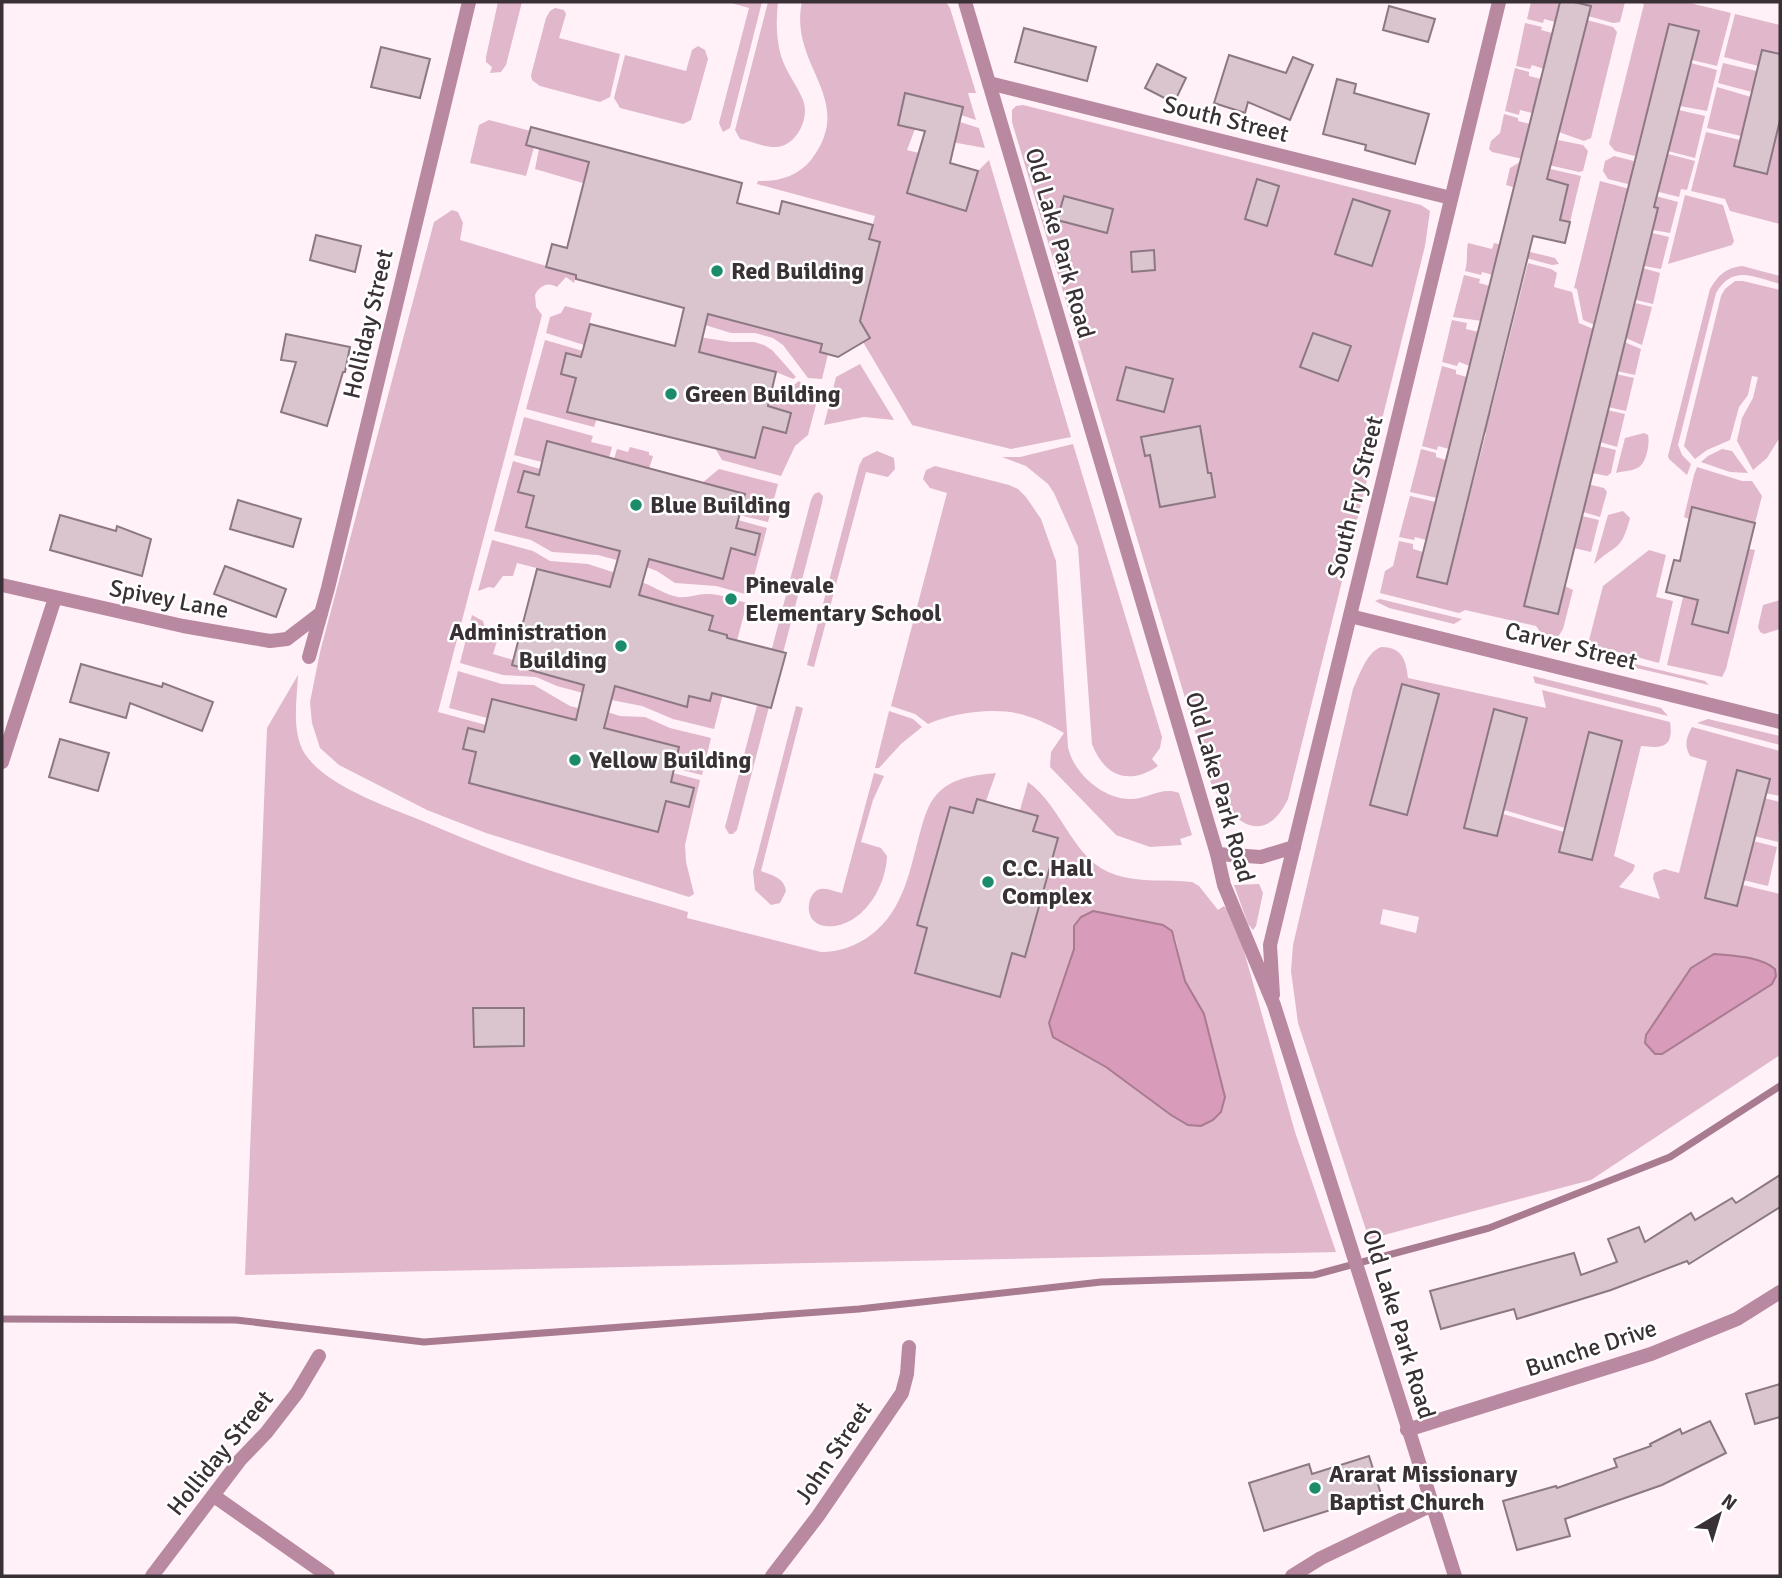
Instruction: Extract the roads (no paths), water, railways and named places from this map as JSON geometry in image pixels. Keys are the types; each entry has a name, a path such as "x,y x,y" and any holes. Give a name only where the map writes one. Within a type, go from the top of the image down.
{"street":[{"name":"Holliday Street","path":"309,657 469,2"},
{"name":"Old Lake Park Road","path":"965,2 1224,885 1274,1005 1455,1576"},
{"name":"South Fry Street","path":"1274,1005 1270,945 1499,2"},
{"name":"South Street","path":"989,83 1451,198"},
{"name":"Spivey Lane","path":"2,585 183,626 270,641 287,639 321,613"},
{"path":"2,762 55,598"},
{"name":"Carver Street","path":"1350,616 1780,722"},
{"path":"1217,854 1261,857 1294,847"},
{"name":"Bunche Drive","path":"1407,1430 1651,1354 1737,1319 1780,1292"},
{"name":"John Street","path":"772,1576 818,1516 902,1392 907,1374 909,1347"},
{"name":"Holliday Street","path":"152,1576 240,1460 297,1393 319,1356"},
{"path":"214,1496 328,1576"},
{"path":"1292,1576 1321,1558 1432,1505"}],"waterway":[{"path":"2,1319 236,1320 424,1342 859,1309 1101,1282 1314,1275 1489,1228 1670,1157 1780,1086"}],"place":[{"name":"Red Building","path":"717,271"},
{"name":"Green Building","path":"671,394"},
{"name":"Blue Building","path":"636,505"},
{"name":"Pinevale Elementary School","path":"731,599"},
{"name":"Administration Building","path":"621,646"},
{"name":"Yellow Building","path":"575,760"},
{"name":"C.C. Hall Complex","path":"988,882"},
{"name":"Ararat Missionary Baptist Church","path":"1315,1488"}]}
